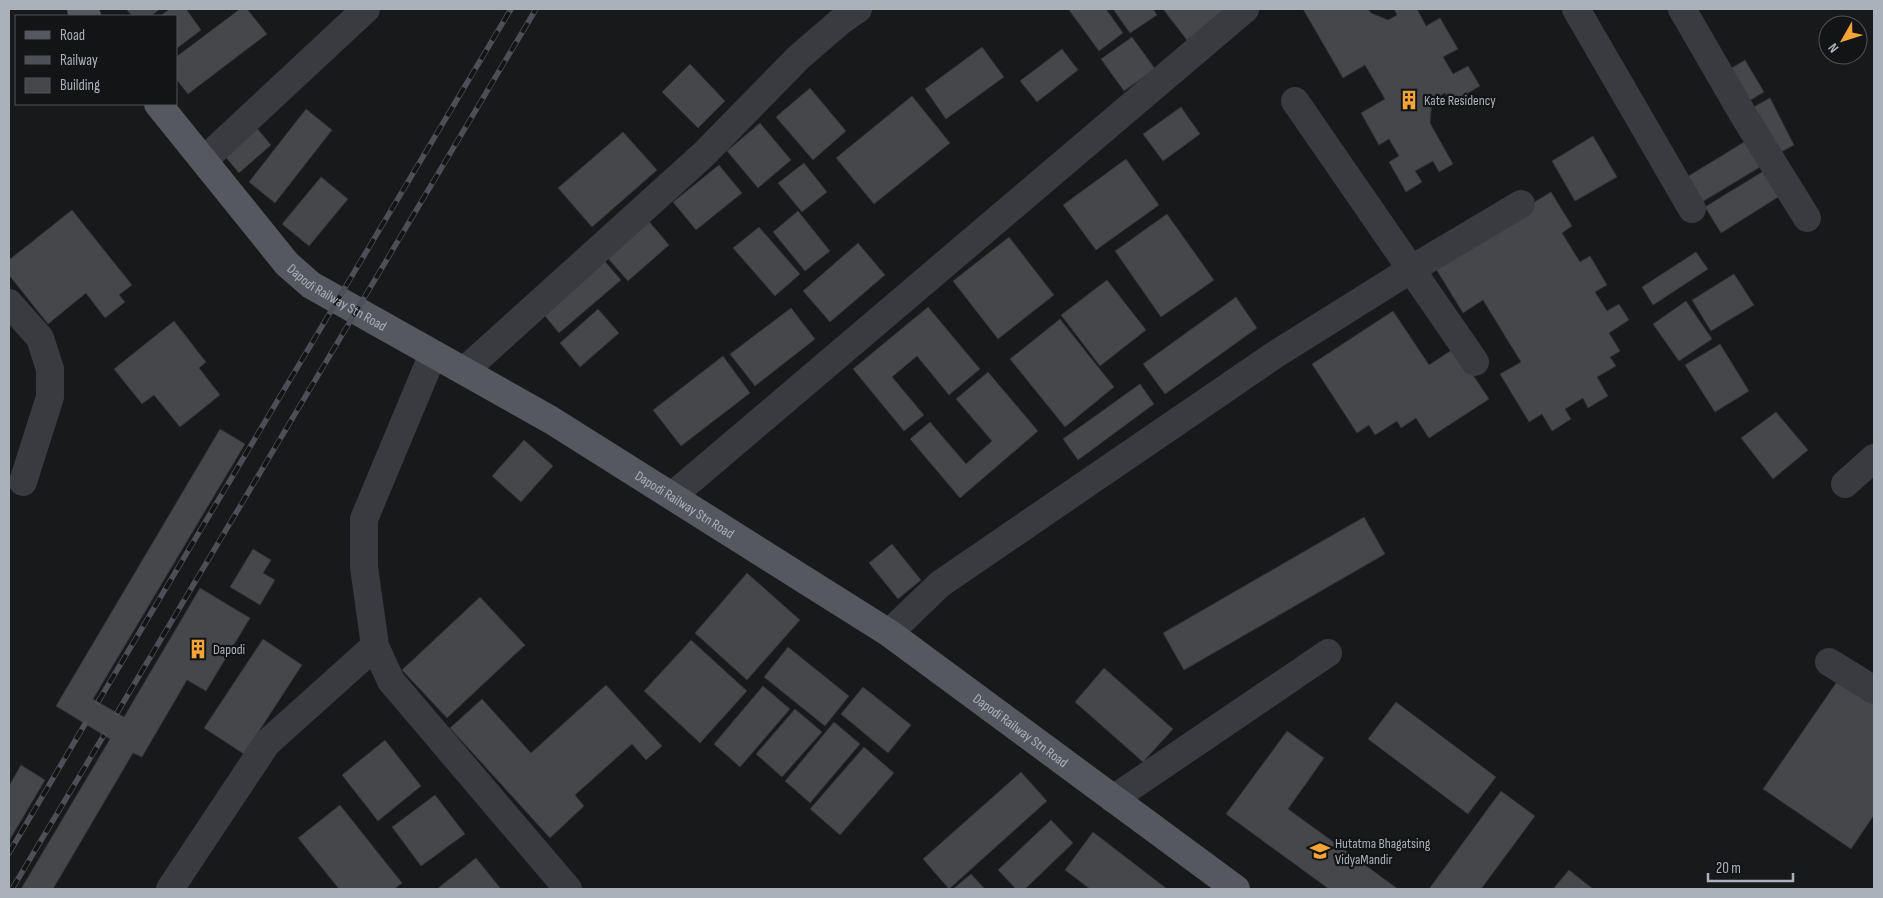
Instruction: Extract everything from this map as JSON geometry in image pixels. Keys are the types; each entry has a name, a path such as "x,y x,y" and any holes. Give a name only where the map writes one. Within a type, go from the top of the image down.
{"main road":[{"name":"Dapodi Railway Stn Road","path":"159,105 287,264 311,286 551,420 889,633 1236,889"}],"street":[{"path":"204,160 366,9"},
{"path":"464,371 703,154 798,57 858,9"},
{"path":"672,496 1245,9"},
{"path":"1576,9 1692,209"},
{"path":"1682,9 1744,116 1807,218"},
{"path":"1295,101 1475,362"},
{"path":"889,633 940,584 1274,356 1410,270 1521,204"},
{"path":"9,303 40,338 50,369 50,398 23,482"},
{"path":"433,354 364,519 364,567 375,646 391,682 568,889"},
{"path":"1846,484 1874,458"},
{"path":"170,889 267,743 375,646"},
{"path":"1113,799 1328,653"},
{"path":"1829,662 1874,690"}],"building":[{"path":"126,9 160,9 152,15 131,15"},
{"path":"170,9 186,9 201,30 178,47 178,15 161,15"},
{"path":"240,9 247,9 267,34 188,94 178,82 178,56"},
{"path":"1106,9 1123,33 1099,51 1069,10"},
{"path":"1113,9 1153,9 1157,15 1130,33"},
{"path":"1163,9 1236,9 1190,44"},
{"name":"Kate Residency","path":"1303,9 1368,9 1371,13 1388,20 1397,15 1394,9 1417,9 1426,26 1440,18 1458,49 1443,57 1453,74 1468,66 1480,86 1451,103 1445,93 1432,100 1430,123 1453,164 1439,172 1433,161 1415,171 1422,182 1406,192 1389,162 1399,156 1389,139 1379,145 1361,113 1385,99 1365,65 1343,78"},
{"path":"1132,37 1155,69 1124,91 1101,59"},
{"path":"982,47 1004,77 946,119 925,89"},
{"path":"1062,49 1078,70 1037,102 1020,81"},
{"path":"1745,60 1764,92 1744,104 1725,72"},
{"path":"690,64 725,101 698,128 662,92"},
{"path":"810,88 846,131 813,160 776,117"},
{"path":"912,96 950,143 874,204 836,158"},
{"path":"1770,98 1794,145 1772,157 1746,111"},
{"path":"1181,107 1200,134 1163,161 1143,134"},
{"path":"306,109 332,130 275,203 249,182"},
{"path":"250,120 271,145 239,173 218,148"},
{"path":"760,123 791,160 758,188 727,151"},
{"path":"623,132 657,170 592,227 558,188"},
{"path":"1593,136 1617,177 1575,201 1552,161"},
{"path":"1749,139 1765,164 1702,202 1687,177"},
{"path":"1126,159 1159,205 1096,250 1063,205"},
{"path":"804,163 827,192 802,212 778,183"},
{"path":"719,165 742,193 696,230 673,202"},
{"path":"1767,169 1783,194 1721,233 1705,207"},
{"path":"321,177 348,199 309,246 282,224"},
{"path":"1551,192 1572,226 1562,233 1580,262 1590,256 1607,285 1595,292 1607,311 1619,304 1629,320 1609,333 1620,351 1610,357 1616,366 1597,377 1608,396 1588,408 1583,398 1565,409 1571,419 1552,431 1542,414 1529,422 1500,374 1521,362 1483,300 1463,313 1433,264"},
{"path":"72,210 132,285 119,295 125,302 105,318 86,293 48,324 9,275 9,260"},
{"path":"798,211 830,251 805,271 773,232"},
{"path":"1167,214 1214,280 1161,317 1115,251"},
{"path":"647,219 669,245 628,281 605,255"},
{"path":"759,227 800,274 775,296 733,248"},
{"path":"1009,237 1054,295 998,339 953,281"},
{"path":"858,243 885,275 830,322 803,291"},
{"path":"1696,252 1708,269 1653,305 1642,287"},
{"path":"602,258 621,280 559,333 541,311"},
{"path":"1734,274 1754,305 1711,331 1692,300"},
{"path":"1107,280 1146,330 1100,366 1061,315"},
{"path":"1236,297 1257,328 1165,394 1143,364"},
{"path":"1686,301 1712,339 1679,361 1653,324"},
{"path":"928,307 980,369 949,395 917,356 892,377 924,415 904,431 853,369"},
{"path":"791,308 815,339 755,386 730,354"},
{"path":"598,309 619,333 580,367 560,343"},
{"path":"1393,311 1429,365 1455,348 1489,399 1429,438 1416,418 1401,428 1397,421 1375,435 1369,425 1357,433 1312,364"},
{"path":"1060,319 1114,387 1065,427 1010,359"},
{"path":"174,321 206,362 199,368 220,395 180,427 154,395 142,404 114,369"},
{"path":"1720,344 1749,391 1715,412 1685,365"},
{"path":"723,356 750,393 681,446 653,410"},
{"path":"988,372 1038,431 960,498 910,439 930,422 966,464 992,441 956,399"},
{"path":"1140,384 1154,404 1078,460 1063,439"},
{"path":"1776,412 1808,450 1773,479 1741,438"},
{"name":"Dapodi","path":"220,429 245,444 93,699 124,717 200,588 250,618 206,691 187,680 142,757 133,753 53,889 21,889 110,739 56,706"},
{"path":"524,440 553,466 521,502 492,476"},
{"path":"1364,517 1385,554 1184,670 1163,633"},
{"path":"892,544 921,580 898,599 869,563"},
{"path":"253,549 271,560 263,573 275,580 260,605 230,587"},
{"path":"747,573 800,620 747,680 695,633"},
{"path":"480,597 525,645 447,718 402,670"},
{"path":"263,639 302,665 244,754 204,728"},
{"path":"691,640 747,691 700,743 644,691"},
{"path":"788,647 849,696 825,726 764,677"},
{"path":"1104,668 1173,729 1143,762 1075,702"},
{"path":"1843,673 1874,695 1874,815 1851,849 1763,789"},
{"path":"606,685 662,746 646,760 632,744 575,795 584,806 550,838 450,728 482,699 531,753"},
{"path":"763,686 790,709 740,767 714,744"},
{"path":"863,687 911,725 888,753 841,714"},
{"path":"1396,702 1496,777 1468,814 1368,739"},
{"path":"795,709 822,732 782,777 756,754"},
{"path":"834,722 860,744 810,803 785,781"},
{"path":"1287,731 1324,758 1288,809 1398,889 1329,889 1226,814"},
{"path":"385,740 421,786 378,821 342,775"},
{"path":"864,747 894,773 840,835 810,809"},
{"path":"21,765 45,780 9,841 9,786"},
{"path":"1021,772 1047,801 949,889 923,859"},
{"path":"1501,791 1535,816 1481,889 1429,889"},
{"path":"435,795 465,834 421,866 392,827"},
{"path":"340,805 402,883 394,889 339,889 298,838"},
{"path":"1051,820 1073,843 1025,889 1016,889 998,870"},
{"path":"1093,832 1167,889 1090,889 1065,870"},
{"path":"476,858 501,889 437,889"},
{"path":"1569,870 1593,889 1553,889"},
{"path":"971,874 985,889 953,889"}],"railway":[{"path":"98,702 511,9"},
{"path":"117,713 536,9"},
{"path":"9,853 85,724"},
{"path":"12,889 104,735"}],"place":[{"name":"Kate Residency","path":"1409,100"},
{"name":"Dapodi","path":"198,649"},
{"name":"Hutatma Bhagatsing VidyaMandir","path":"1320,851"}]}
